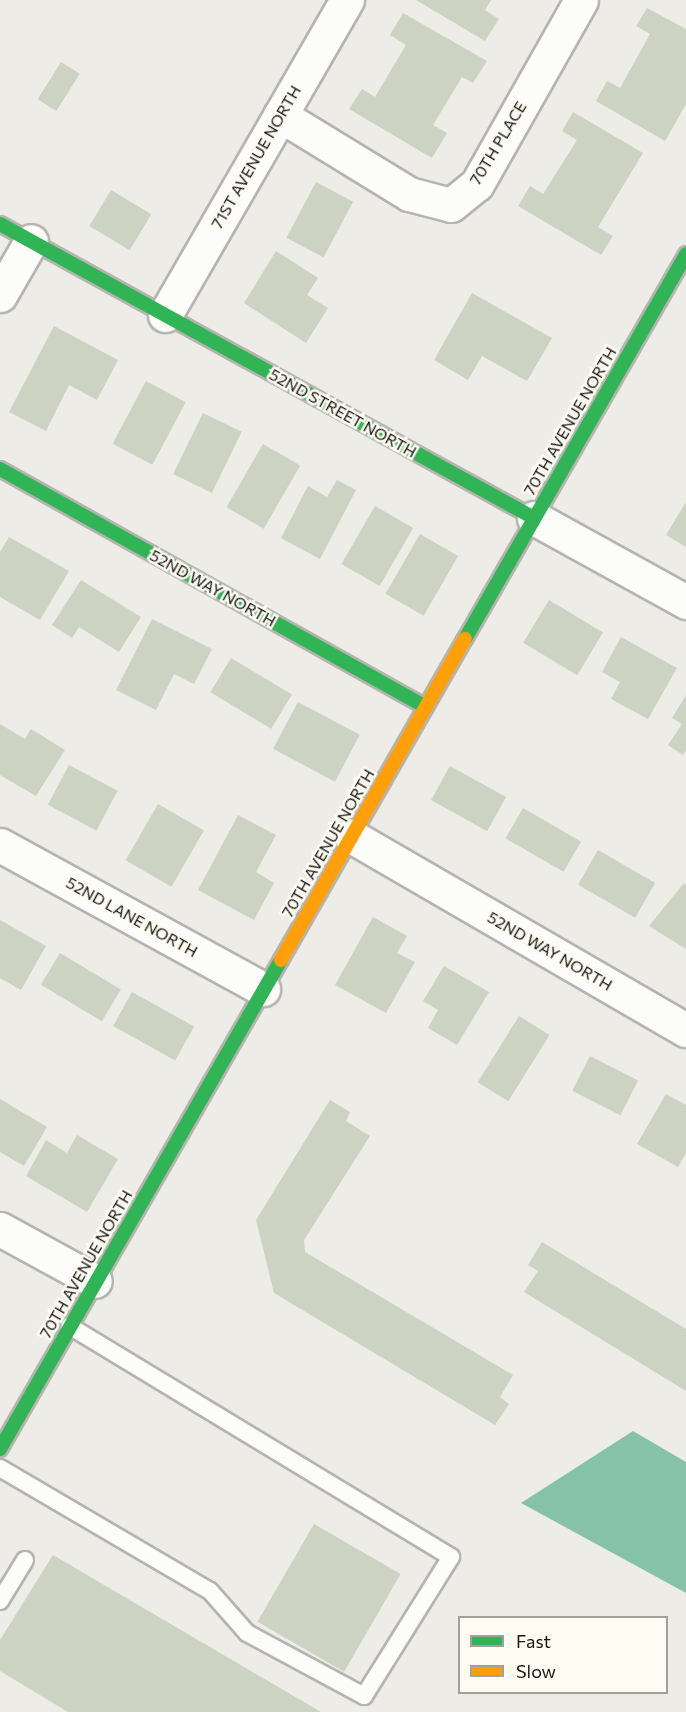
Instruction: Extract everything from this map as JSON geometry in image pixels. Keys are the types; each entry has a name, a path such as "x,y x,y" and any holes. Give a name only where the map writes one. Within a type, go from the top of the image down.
{"street":[{"name":"71ST AVENUE NORTH","path":"165,315 346,0"},
{"name":"70TH PLACE","path":"280,115 409,194 452,205 477,184 581,0"},
{"name":"52ND STREET NORTH","path":"0,224 686,602"},
{"path":"0,295 31,241"},
{"name":"70TH AVENUE NORTH","path":"0,1449 686,254"},
{"name":"52ND WAY NORTH","path":"0,469 425,707"},
{"name":"52ND WAY NORTH","path":"351,836 686,1030"},
{"name":"52ND LANE NORTH","path":"0,845 263,990"},
{"path":"0,1229 95,1281"}],"lane":[{"path":"0,1468 210,1591 247,1633 364,1696 451,1557 70,1326"},
{"path":"0,1601 25,1560"}],"shaded area":[{"path":"633,1431 686,1462 686,1593 521,1503"}],"building":[{"path":"416,0 491,0 485,10 499,19 485,41"},
{"path":"647,8 686,29 686,104 665,141 596,101 607,81 620,88 650,34 636,26"},
{"path":"403,13 487,61 473,83 462,77 433,125 447,133 432,158 349,109 362,89 375,97 406,45 390,35"},
{"path":"61,62 80,74 56,111 38,99"},
{"path":"573,112 643,153 598,227 613,236 601,255 518,206 530,186 543,194 577,140 562,131"},
{"path":"316,182 353,202 324,257 286,238"},
{"path":"111,190 151,214 130,250 89,226"},
{"path":"276,251 318,278 307,295 328,308 306,343 244,303"},
{"path":"472,293 552,338 527,381 482,356 468,380 434,360"},
{"path":"54,326 118,360 97,400 69,385 46,431 9,412"},
{"path":"146,381 186,402 152,465 113,444"},
{"path":"203,413 242,432 212,493 173,474"},
{"path":"263,444 300,466 264,529 227,507"},
{"path":"337,480 356,490 320,559 281,538 308,486 327,497"},
{"path":"686,502 686,547 666,535"},
{"path":"375,506 413,528 380,586 342,564"},
{"path":"420,534 458,556 424,616 386,594"},
{"path":"9,537 69,571 40,620 0,597 0,552"},
{"path":"81,580 141,617 119,652 79,627 72,638 52,625"},
{"path":"549,600 603,632 577,675 523,643"},
{"path":"152,619 212,649 194,684 174,674 156,710 116,690"},
{"path":"621,637 677,668 648,719 611,699 620,682 602,672"},
{"path":"231,658 292,695 271,729 210,692"},
{"path":"686,695 686,750 683,755 668,745 682,724 672,718"},
{"path":"298,702 360,735 335,782 273,749"},
{"path":"0,724 25,739 31,729 65,750 36,796 0,775"},
{"path":"69,765 118,791 96,831 48,805"},
{"path":"450,766 506,797 487,831 431,800"},
{"path":"158,804 204,830 171,887 126,860"},
{"path":"523,808 581,841 564,872 506,838"},
{"path":"238,815 276,835 256,872 274,883 254,920 198,890"},
{"path":"598,850 655,883 635,918 578,885"},
{"path":"684,883 686,885 686,949 649,926"},
{"path":"373,917 407,936 397,953 415,962 386,1013 335,985"},
{"path":"0,920 46,946 21,990 0,978"},
{"path":"60,953 121,990 102,1021 41,985"},
{"path":"444,966 489,992 457,1045 428,1028 438,1010 423,1001"},
{"path":"132,992 194,1026 175,1061 113,1026"},
{"path":"519,1016 550,1035 508,1101 478,1082"},
{"path":"590,1056 638,1081 620,1115 572,1091"},
{"path":"666,1094 686,1105 686,1153 678,1167 637,1144"},
{"path":"0,1099 47,1127 24,1166 0,1152"},
{"path":"330,1100 350,1112 346,1121 370,1136 304,1240 305,1252 513,1375 500,1397 509,1404 495,1425 274,1293 256,1220"},
{"path":"77,1135 118,1159 87,1212 26,1176 46,1140 67,1153"},
{"path":"542,1242 686,1329 686,1391 524,1292 538,1271 528,1265"},
{"path":"314,1524 401,1574 344,1672 258,1622"},
{"path":"53,1555 321,1712 68,1712 0,1671 0,1640"}],"traffic: fast":[{"path":"0,224 534,518"},
{"path":"465,639 686,254"},
{"path":"0,469 425,707"},
{"path":"0,1449 281,960"}],"traffic: slow":[{"path":"281,960 465,639"}]}
